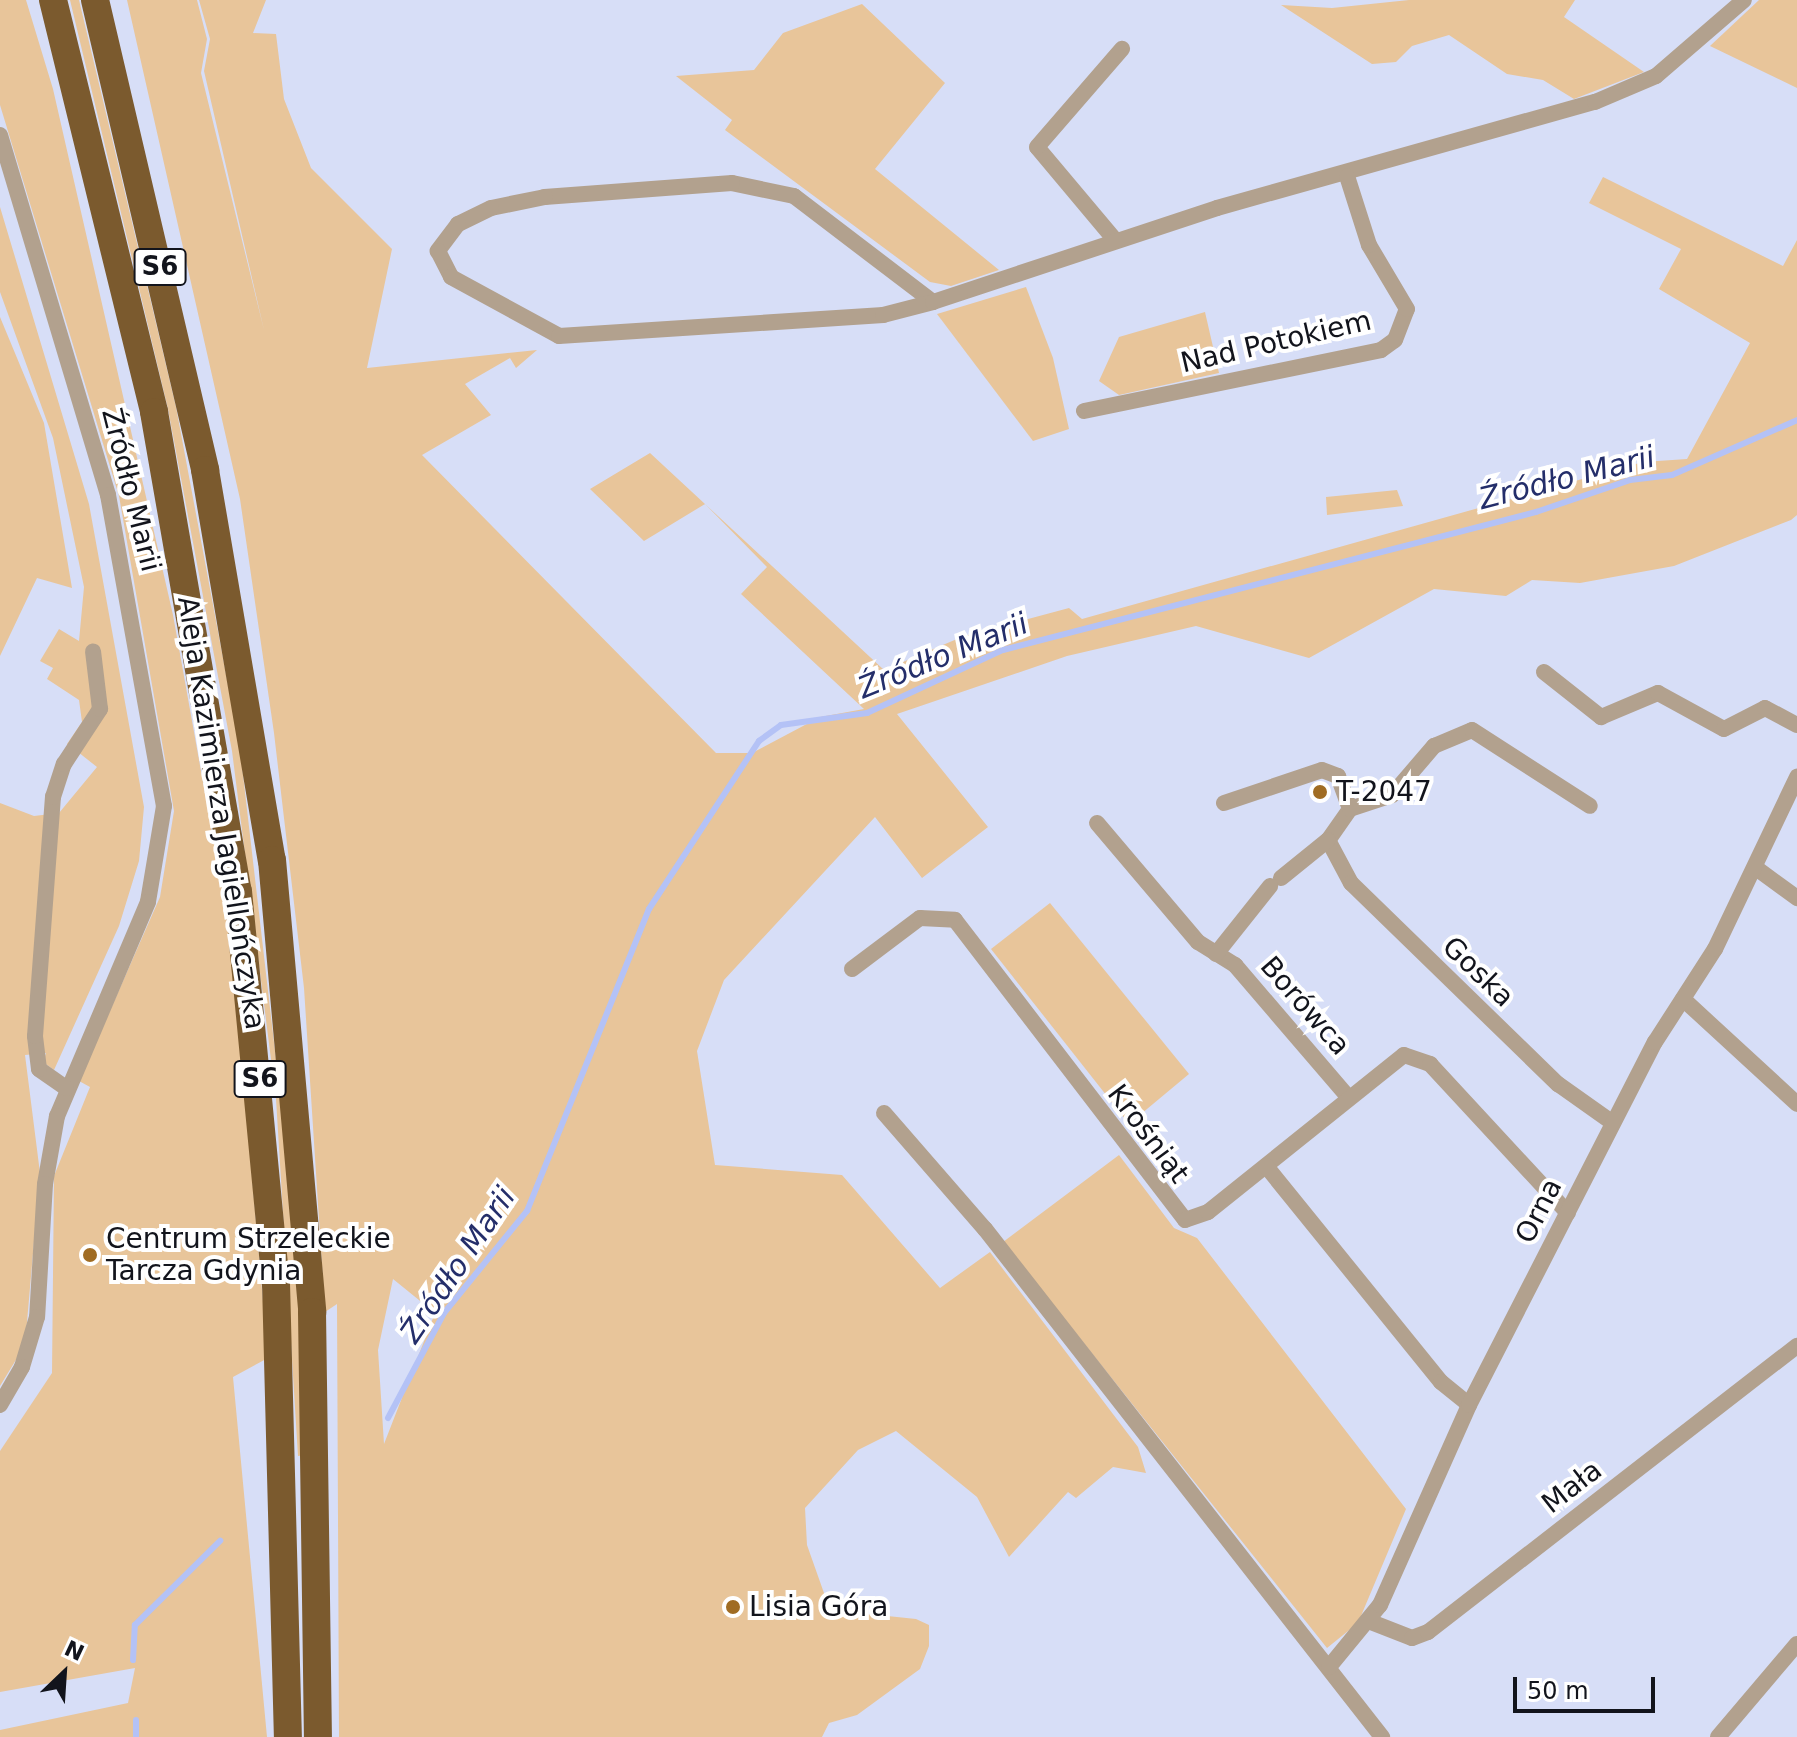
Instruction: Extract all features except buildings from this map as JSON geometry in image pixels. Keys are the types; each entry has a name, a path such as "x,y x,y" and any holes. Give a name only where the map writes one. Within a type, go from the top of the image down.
{"highway":[{"name":"Aleja Kazimierza Jagiellończyka","path":"53,0 154,412 238,891 276,1283 288,1737"},
{"name":"Aleja Kazimierza Jagiellończyka","path":"95,0 205,470 272,860 312,1312 318,1737"}],"street":[{"path":"933,302 794,196 732,183 545,197 491,208 446,235 438,251 451,277 559,336 830,324 933,302 1115,240 1347,176 1626,90 1672,64 1744,0"},
{"path":"1115,240 1037,147 1122,49"},
{"name":"Źródło Marii","path":"0,135 112,511 164,800 148,902 66,1088 45,1184 31,1345 0,1405"},
{"name":"Nad Potokiem","path":"1084,411 1381,350 1395,340 1404,300 1369,245 1347,176"},
{"path":"66,1088 39,1069 35,1036 49,831 64,764 100,709 93,651"},
{"path":"1544,672 1601,717 1658,693 1724,729 1765,708 1797,725"},
{"path":"1328,840 1350,809 1392,795 1434,746 1472,730 1590,806"},
{"path":"64,764 78,775"},
{"path":"1224,803 1322,770 1338,776 1350,809"},
{"name":"Orna","path":"1329,1667 1371,1622 1469,1405 1613,1123 1756,868 1797,777"},
{"name":"Borówca","path":"1097,823 1198,942 1235,965 1349,1098"},
{"name":"Borówca","path":"1216,954 1235,921 1276,882 1328,840"},
{"name":"Goska","path":"1328,840 1367,901 1558,1084 1613,1123"},
{"path":"1756,868 1797,898"},
{"name":"Krośniąt","path":"852,969 920,918 955,920 1174,1213 1196,1219 1266,1166"},
{"path":"1683,999 1797,1104"},
{"name":"Borówca","path":"1266,1166 1393,1060 1418,1056 1568,1213"},
{"path":"884,1113 985,1229 1283,1618 1329,1667 1382,1737"},
{"path":"1266,1166 1441,1382 1469,1405"},
{"name":"Mała","path":"1371,1622 1412,1638 1428,1632 1797,1346"},
{"path":"1718,1737 1797,1644"}],"shaded area":[{"path":"0,0 26,0 53,89 173,615 231,938 268,1358 233,1377 267,1737 0,1737 0,1730 128,1703 135,1668 0,1692 0,1451 52,1373 54,1176 90,1087 79,1081 160,897 174,811 119,496 0,105"},
{"path":"70,0 79,0 176,407 240,749 294,1215 306,1455 298,1456 276,1099 232,751 168,409"},
{"path":"127,0 197,0 207,39 201,73 264,330 204,71 210,39 199,0 266,0 253,33 276,34 284,99 311,168 392,249 367,368 537,350 516,368 510,358 465,384 491,415 422,455 716,753 752,753 820,717 864,709 741,594 767,567 705,504 884,670 964,636 1069,608 1082,619 1643,462 1687,459 1750,343 1659,289 1681,249 1589,203 1603,177 1783,266 1797,240 1797,515 1791,520 1674,566 1580,583 1532,580 1506,596 1434,589 1309,658 1196,626 1067,656 897,714 988,827 922,878 875,817 724,980 697,1051 715,1165 842,1175 940,1288 990,1252 1138,1447 1146,1473 1113,1467 1076,1498 1068,1492 1009,1557 977,1497 896,1431 858,1450 805,1508 807,1545 830,1610 916,1619 929,1625 929,1646 920,1669 857,1715 829,1723 822,1737 339,1737 337,1304 325,1312 304,988 274,733 240,499","holes":["393,1279 435,1313 384,1444 378,1350"]},
{"path":"1409,0 1575,0 1564,17 1644,72 1574,99 1543,80 1507,74 1449,35 1412,46 1396,62 1372,64 1281,5 1332,8"},
{"path":"1759,0 1797,0 1797,88 1710,46"},
{"path":"862,4 945,83 875,169 999,270 951,286 930,282 725,130 732,120 676,76 754,70 783,33"},
{"path":"0,207 89,504 144,807 139,861 119,926 54,1070 43,1062 46,1053 25,1055 40,1173 25,1345 0,1386 0,803 34,816 59,813 97,767 78,752 97,700 71,748 67,744 82,722 79,700 47,679 53,668 40,661 59,629 79,641 84,587 53,438 0,292"},
{"path":"1026,287 1053,358 1069,429 1033,441 937,314"},
{"path":"1205,312 1219,373 1119,395 1099,381 1119,337"},
{"path":"0,317 44,423 72,588 37,578 0,656"},
{"path":"650,453 705,504 644,541 590,489"},
{"path":"1397,490 1403,506 1327,515 1326,497"},
{"path":"1050,903 1189,1074 1129,1124 991,949"},
{"path":"1119,1155 1174,1228 1197,1238 1406,1509 1358,1623 1327,1648 1003,1242"}],"waterway":[{"name":"Źródło Marii","path":"388,1418 444,1313 527,1211 649,909 759,741 781,725 867,713 1003,650 1536,512 1630,480 1672,475 1797,420"},
{"name":"Źródło Marii","path":"133,1660 135,1625 220,1541"},
{"name":"Źródło Marii","path":"136,1720 136,1737"}],"place":[{"name":"T-2047","path":"1320,792"},
{"name":"Centrum Strzeleckie Tarcza Gdynia","path":"90,1255"},
{"name":"Lisia Góra","path":"733,1607"}]}
